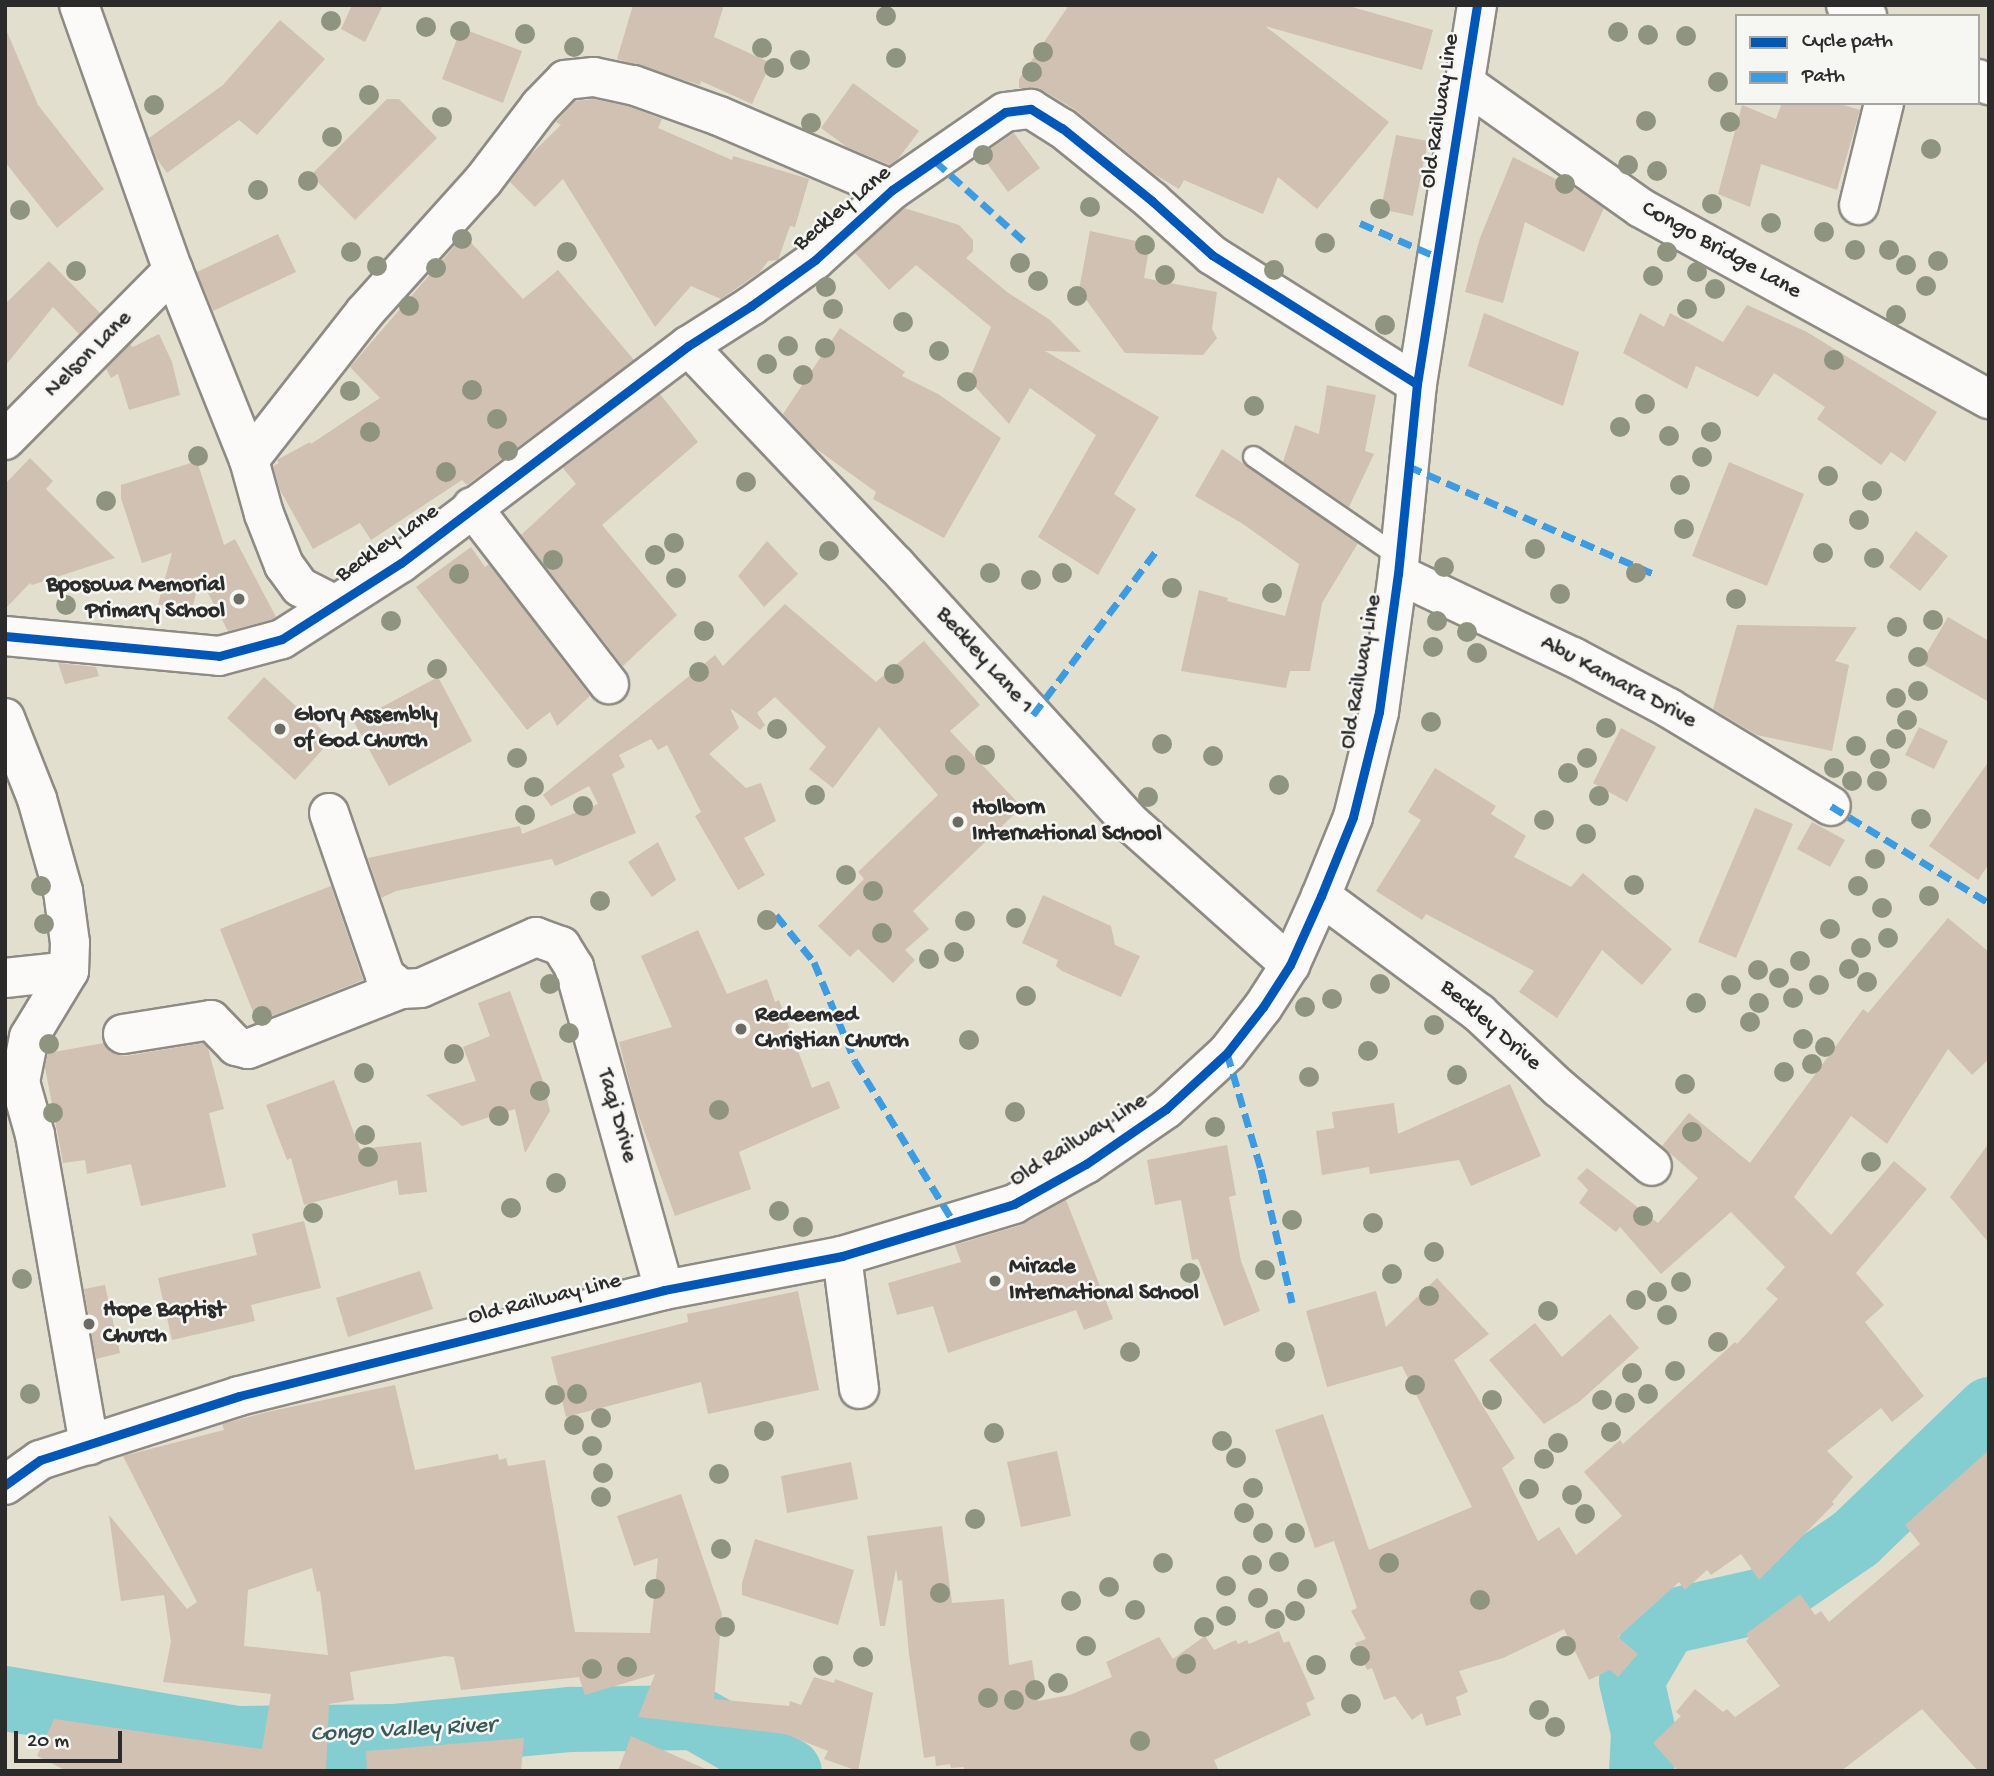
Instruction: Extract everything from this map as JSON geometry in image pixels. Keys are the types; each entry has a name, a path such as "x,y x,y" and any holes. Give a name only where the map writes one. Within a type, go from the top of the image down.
{"street":[{"path":"79,5 173,270 249,460 264,514 285,565 300,587 334,604"},
{"name":"Old Railway Line","path":"5,1485 40,1460 239,1396 664,1290 842,1256 1014,1204 1086,1164 1166,1109 1227,1053 1263,1007 1290,965 1321,896 1353,817 1379,712 1417,384 1477,5"},
{"path":"1846,5 1863,14"},
{"path":"249,460 365,312 483,181 540,106 565,80 594,77 633,85 719,116 892,190"},
{"name":"Congo Bridge Lane","path":"1466,84 1642,208 1989,399"},
{"path":"1859,205 1884,105"},
{"name":"Beckley Lane","path":"5,636 219,656 282,639 401,564 472,507 688,346 751,306 815,260 892,190 1005,112 1031,109 1082,144 1212,256 1417,384"},
{"name":"Nelson Lane","path":"5,440 173,270"},
{"name":"Beckley Lane 1","path":"688,346 896,565 1132,824 1290,965"},
{"path":"472,507 609,684"},
{"name":"Abu Kamara Drive","path":"1398,565 1669,708 1831,806"},
{"path":"5,718 21,800 63,891 70,943 69,971 29,1037 20,1082 35,1135 89,1445"},
{"path":"123,1034 211,1020 236,1046 248,1049 401,989 385,976 329,813"},
{"name":"Beckley Drive","path":"1321,896 1479,1013 1559,1088 1652,1166"},
{"name":"Taqi Drive","path":"401,989 421,988 536,937 561,946 575,967 664,1290"},
{"path":"5,978 69,971"},
{"path":"842,1256 859,1389"}],"lane":[{"path":"1253,456 1398,565"}],"building":[{"path":"352,5 383,5 365,42 341,29"},
{"path":"633,5 724,5 714,37 771,63 752,104 701,81 700,85 617,59"},
{"path":"1069,5 1345,5 1433,30 1422,70 1265,26 1389,122 1317,209 1278,177 1263,214 1184,180 1179,189 1154,174 1074,109 1042,90 1019,88 1019,79"},
{"path":"280,20 325,59 257,135 239,120 167,173 157,159 149,138 223,85"},
{"path":"5,27 38,105 104,189 57,228 5,162"},
{"path":"461,28 522,51 503,103 442,79"},
{"path":"853,83 919,131 898,159 890,165 847,147 821,128"},
{"path":"387,99 399,99 437,138 355,220 311,175"},
{"path":"593,99 627,106 662,119 658,128 732,160 733,156 809,179 795,227 790,226 778,260 768,261 760,272 721,299 691,286 655,327 563,179 535,207 510,182 529,156 561,125 556,122 575,101"},
{"path":"1742,105 1776,119 1781,105 1844,105 1860,110 1837,190 1761,164 1750,207 1718,194"},
{"path":"1014,133 1040,168 1008,192 981,155"},
{"path":"1396,135 1428,141 1413,216 1381,209"},
{"path":"1513,157 1581,192 1604,208 1584,252 1525,222 1503,303 1465,292 1480,238"},
{"path":"904,208 959,225 973,240 973,251 966,258 1007,292 1050,320 1081,352 1045,351 1159,417 1114,494 1136,509 1098,575 1038,537 1096,435 1030,388 1009,424 969,380 991,327 916,265 889,290 855,253"},
{"path":"1090,231 1150,244 1144,278 1217,292 1212,329 1217,338 1203,355 1125,353 1079,290"},
{"path":"278,234 296,272 213,311 197,272"},
{"path":"464,235 523,299 558,270 634,360 467,485 462,480 371,540 360,523 313,549 280,490 273,466 279,463 277,460 310,442 311,444 380,398 350,367"},
{"path":"49,261 100,313 79,334 53,307 5,366 5,304"},
{"path":"1747,305 1807,332 1937,412 1905,462 1891,452 1881,465 1817,419 1825,407 1774,373 1758,397 1696,366 1687,389 1623,353 1640,313 1664,327 1670,313 1723,342"},
{"path":"1484,313 1579,352 1563,406 1468,366"},
{"path":"840,328 905,372 902,376 938,394 1001,438 944,538 873,499 876,492 815,448 783,414"},
{"path":"159,334 172,362 180,395 129,410 118,374 111,378 106,369 130,344 133,347"},
{"path":"1327,385 1376,395 1365,451 1374,454 1349,507 1283,462 1295,425 1319,434"},
{"path":"660,394 698,442 602,525 677,615 623,666 521,535 576,484 563,468"},
{"path":"1222,449 1358,543 1322,603 1310,671 1290,671 1286,688 1181,671 1199,590 1228,598 1227,601 1285,616 1299,564 1243,524 1195,496"},
{"path":"30,458 53,481 46,489 115,558 32,585 30,583 5,609 5,484"},
{"path":"197,461 224,545 235,539 276,617 273,619 228,631 200,578 191,613 158,604 172,553 142,563 121,498 121,485"},
{"path":"1729,462 1804,494 1767,586 1692,556"},
{"path":"1916,531 1948,556 1920,591 1889,567"},
{"path":"767,541 798,574 764,607 738,576"},
{"path":"471,547 485,567 489,564 590,696 557,726 550,712 527,730 416,587"},
{"path":"785,604 876,682 924,641 980,705 950,731 1022,807 913,911 929,929 905,950 915,960 893,983 858,949 850,957 818,926 864,879 858,872 938,795 879,727 833,788 809,769 826,747 775,697 757,713 765,725 760,730 730,708 739,728 709,754 746,788 761,783 776,821 744,838 765,875 738,890 695,816 701,812 667,745 658,750 651,739 619,755 625,767 612,774 636,833 555,866 552,859 396,891 381,898 368,858 520,826 522,834 598,804 589,786 551,806 543,795 715,655 723,666"},
{"path":"1948,617 1989,641 1989,702 1921,663"},
{"path":"1737,625 1857,627 1835,661 1849,665 1832,751 1757,735 1713,709"},
{"path":"58,663 96,667 99,676 65,684"},
{"name":"Glory Assembly of God Church","path":"264,677 332,739 295,780 227,718"},
{"path":"438,677 472,741 389,786 354,722"},
{"path":"1919,727 1948,741 1934,769 1905,755"},
{"path":"1621,728 1656,747 1627,802 1593,783"},
{"path":"1989,761 1989,864 1978,880 1929,846"},
{"path":"1435,768 1496,806 1491,814 1526,836 1514,857 1571,887 1583,873 1672,949 1642,985 1602,950 1557,1018 1519,992 1534,971 1426,914 1422,920 1376,891 1421,820 1408,812"},
{"path":"1755,808 1793,824 1736,958 1698,942"},
{"path":"1812,822 1845,840 1830,867 1797,849"},
{"path":"658,842 676,880 652,897 628,862"},
{"path":"331,886 363,980 257,1022 220,929"},
{"path":"1043,895 1111,926 1115,945 1140,956 1121,997 1062,971 1056,966 1058,960 1022,943"},
{"path":"1948,918 1989,952 1989,1059 1972,1075 1948,1049 1887,1144 1851,1116 1794,1197 1831,1235 1894,1161 1927,1189 1856,1273 1884,1305 1865,1322 1924,1396 1892,1422 1881,1408 1827,1451 1853,1477 1832,1502 1834,1504 1759,1580 1741,1554 1711,1575 1707,1570 1685,1590 1679,1582 1618,1637 1638,1654 1618,1677 1610,1670 1589,1680 1564,1629 1503,1658 1459,1671 1468,1692 1456,1697 1461,1715 1426,1726 1422,1713 1412,1720 1395,1696 1384,1700 1372,1668 1367,1670 1355,1643 1366,1639 1351,1611 1357,1608 1334,1541 1315,1548 1275,1430 1323,1414 1369,1550 1472,1507 1402,1366 1327,1387 1306,1311 1376,1291 1386,1327 1437,1278 1489,1334 1454,1360 1515,1458 1502,1468 1538,1541 1559,1527 1576,1555 1622,1516 1584,1472 1620,1440 1623,1444 1735,1342 1737,1344 1778,1299 1766,1289 1785,1267 1731,1212 1661,1274 1620,1227 1616,1232 1579,1203 1588,1190 1577,1178 1587,1168 1658,1223 1698,1178 1662,1146 1689,1113 1750,1163 1863,1009 1868,1013"},
{"path":"698,930 727,994 767,979 775,1002 779,1000 812,1088 829,1081 840,1108 739,1152 751,1189 675,1216 635,1105 619,1042 672,1027 641,956"},
{"path":"510,991 542,1078 550,1111 525,1153 515,1109 462,1126 426,1095 476,1081 463,1047 490,1036 478,1003"},
{"path":"104,1043 115,1054 126,1056 203,1043 208,1048 224,1109 209,1113 226,1187 141,1206 131,1164 87,1174 85,1160 63,1163 45,1067 48,1053"},
{"path":"334,1080 360,1149 421,1142 427,1192 399,1195 397,1180 304,1205 291,1158 287,1160 266,1105"},
{"path":"1510,1084 1541,1156 1471,1186 1459,1160 1370,1174 1369,1167 1322,1175 1316,1131 1334,1128 1332,1112 1394,1103 1398,1134"},
{"path":"1989,1143 1989,1243 1950,1197"},
{"path":"1227,1145 1236,1195 1229,1197 1241,1261 1260,1311 1224,1326 1198,1259 1192,1260 1181,1200 1155,1205 1147,1160"},
{"path":"1066,1200 1113,1319 1084,1330 1076,1310 948,1353 933,1306 897,1315 888,1283 961,1262 955,1245 1021,1225"},
{"path":"304,1221 321,1288 251,1305 255,1321 172,1340 158,1278 257,1255 252,1234"},
{"path":"420,1271 433,1309 348,1337 336,1298"},
{"path":"105,1285 120,1353 96,1359 84,1289"},
{"path":"798,1291 819,1390 708,1414 701,1382 566,1417 551,1357 688,1322 687,1314"},
{"path":"1610,1314 1639,1348 1579,1402 1544,1424 1489,1360 1535,1323 1562,1357"},
{"path":"395,1385 415,1470 498,1454 499,1460 506,1458 508,1466 545,1460 575,1632 650,1633 658,1558 634,1566 617,1516 681,1494 722,1614 714,1699 789,1706 790,1701 801,1705 814,1677 834,1683 835,1679 873,1693 858,1771 824,1759 828,1751 785,1734 638,1717 655,1674 585,1695 579,1677 461,1690 454,1657 445,1656 350,1672 354,1700 329,1704 326,1771 67,1771 37,1756 54,1719 262,1749 271,1694 163,1682 171,1642 164,1595 121,1601 109,1515 187,1609 197,1602 123,1456 224,1430 222,1424","holes":["312,1568 317,1592 320,1591 328,1655 244,1646 248,1590"]},
{"path":"1989,1450 1989,1771 1978,1771 1922,1709 1841,1771 1678,1771 1653,1743 1681,1716 1676,1712 1695,1689 1723,1712 1727,1709 1735,1717 1780,1686 1746,1641 1749,1638 1746,1634 1800,1594 1815,1615 1821,1611 1829,1622 1920,1544 1905,1525"},
{"path":"1057,1451 1071,1516 1021,1527 1007,1462"},
{"path":"851,1462 858,1499 787,1513 781,1476"},
{"path":"942,1526 952,1603 1004,1599 1009,1665 1032,1660 1038,1701 1070,1695 1112,1677 1106,1662 1159,1637 1173,1659 1205,1636 1214,1650 1236,1640 1238,1644 1247,1640 1249,1644 1279,1631 1284,1643 1289,1641 1315,1699 1306,1703 1311,1715 1214,1760 1219,1771 965,1771 964,1767 951,1768 950,1764 936,1766 935,1756 924,1758 909,1654 902,1580 898,1581 896,1569 885,1626 880,1626 867,1536"},
{"path":"755,1539 854,1570 838,1625 742,1595 742,1583"},
{"path":"631,1736 710,1771 618,1771"},
{"path":"524,1738 521,1771 367,1771 366,1751"}],"waterway":[{"name":"Congo Valley River","path":"1641,1771 1643,1732 1631,1680 1665,1622 1766,1599 1855,1538 1989,1409"},
{"name":"Congo Valley River","path":"5,1698 237,1738 392,1736 570,1719 694,1717 789,1771"}],"marked path":[{"path":"935,161 1025,242"},
{"path":"1360,223 1437,257"},
{"path":"1408,466 1654,574"},
{"path":"1033,715 1157,550"},
{"path":"1831,806 1989,903"},
{"path":"776,915 814,962 855,1061 955,1224"},
{"path":"1227,1053 1261,1169 1292,1302"}],"cycle path":[{"path":"5,1485 40,1460 239,1396 664,1290 842,1256 1014,1204 1086,1164 1166,1109 1227,1053 1263,1007 1290,965 1321,896 1353,817 1379,712 1398,574 1417,384 1477,5"},
{"path":"5,636 219,656 282,639 401,563 688,346 751,306 815,260 892,190 1005,112 1031,109 1062,128 1152,201 1212,255 1417,384"}],"place":[{"name":"Bposowa Memorial Primary School","path":"239,599"},
{"name":"Glory Assembly of God Church","path":"280,729"},
{"name":"Holborn International School","path":"958,822"},
{"name":"Redeemed Christian Church","path":"741,1029"},
{"name":"Miracle International School","path":"995,1281"},
{"name":"Hope Baptist Church","path":"89,1324"}]}
